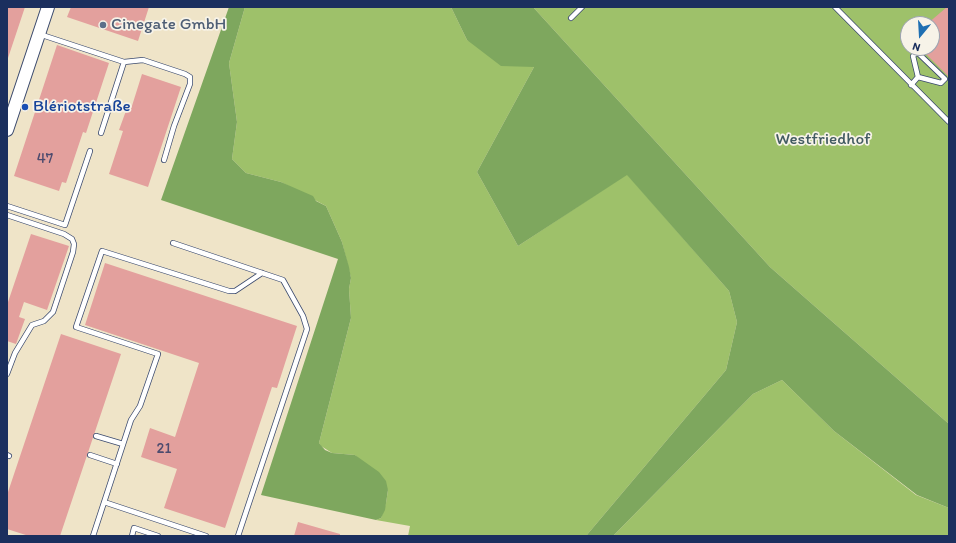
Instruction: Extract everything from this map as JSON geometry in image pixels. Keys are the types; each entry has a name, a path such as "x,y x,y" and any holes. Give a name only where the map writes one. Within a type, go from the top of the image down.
{"street":[{"path":"7,130 48,7"}],"lane":[{"path":"571,18 582,7"},
{"path":"835,7 910,85 949,122"},
{"path":"39,34 124,62 143,60 190,77 190,84 174,126 164,160"},
{"path":"917,52 945,79 941,83 918,77 913,56 917,52"},
{"path":"100,133 124,62"},
{"path":"910,85 918,77"},
{"path":"7,206 65,225 90,151"},
{"path":"7,215 64,234 72,239 74,244 73,252 53,312 44,321 32,325 15,352 7,374"},
{"path":"173,243 283,280 303,316 307,329 238,536"},
{"path":"93,536 131,420 140,406 158,354 76,327 102,251 229,291 235,291 262,273"},
{"path":"96,436 123,444"},
{"path":"90,455 117,464"},
{"path":"104,502 206,536"},
{"path":"132,536 134,528 158,536"}],"green space":[{"path":"229,7 245,7 229,63 237,122 232,159 246,173 281,182 313,196 316,201 326,206 342,242 351,278 349,289 351,318 319,443 325,450 332,453 355,455 379,472 386,481 388,490 385,510 381,518 376,520 261,495 338,259 161,200"},
{"path":"245,7 451,7 467,40 534,67 477,172 518,246 627,174 729,291 737,322 726,370 586,536 408,536 410,526 376,520 381,518 386,503 388,490 355,455 332,453 319,443 351,318 349,289 351,278 342,242 326,206 281,182 246,173 232,159 237,122 229,63"},
{"path":"451,7 533,7 770,267 949,424 949,508 917,495 834,431 782,380 753,394 613,536 586,536 726,370 737,322 729,291 627,175 518,246 477,172 534,67 501,66 467,40"},
{"name":"Westfriedhof","path":"533,7 949,7 949,424 770,267"},
{"path":"782,380 834,431 916,495 949,508 949,536 613,536 753,394"}],"building":[{"path":"7,7 25,7 8,58 7,58"},
{"path":"71,7 149,7 138,41 67,17"},
{"path":"949,7 949,77 928,56 940,56 940,16 936,16"},
{"path":"57,45 109,63 86,133 83,132 66,183 62,182 59,191 14,176"},
{"path":"142,74 181,87 148,187 109,174 123,131 119,130 127,108 131,109"},
{"path":"31,234 69,246 47,310 24,302 19,317 25,319 16,344 7,341 7,305"},
{"path":"105,263 297,326 277,388 272,387 225,528 164,508 177,469 141,457 150,428 175,437 199,363 85,325"},
{"path":"61,334 121,354 60,536 29,536 7,529 7,495"},
{"path":"298,522 340,534 340,536 294,536"}],"place":[{"name":"Cinegate GmbH","path":"103,25"},
{"name":"Blériotstraße","path":"25,107"}]}
